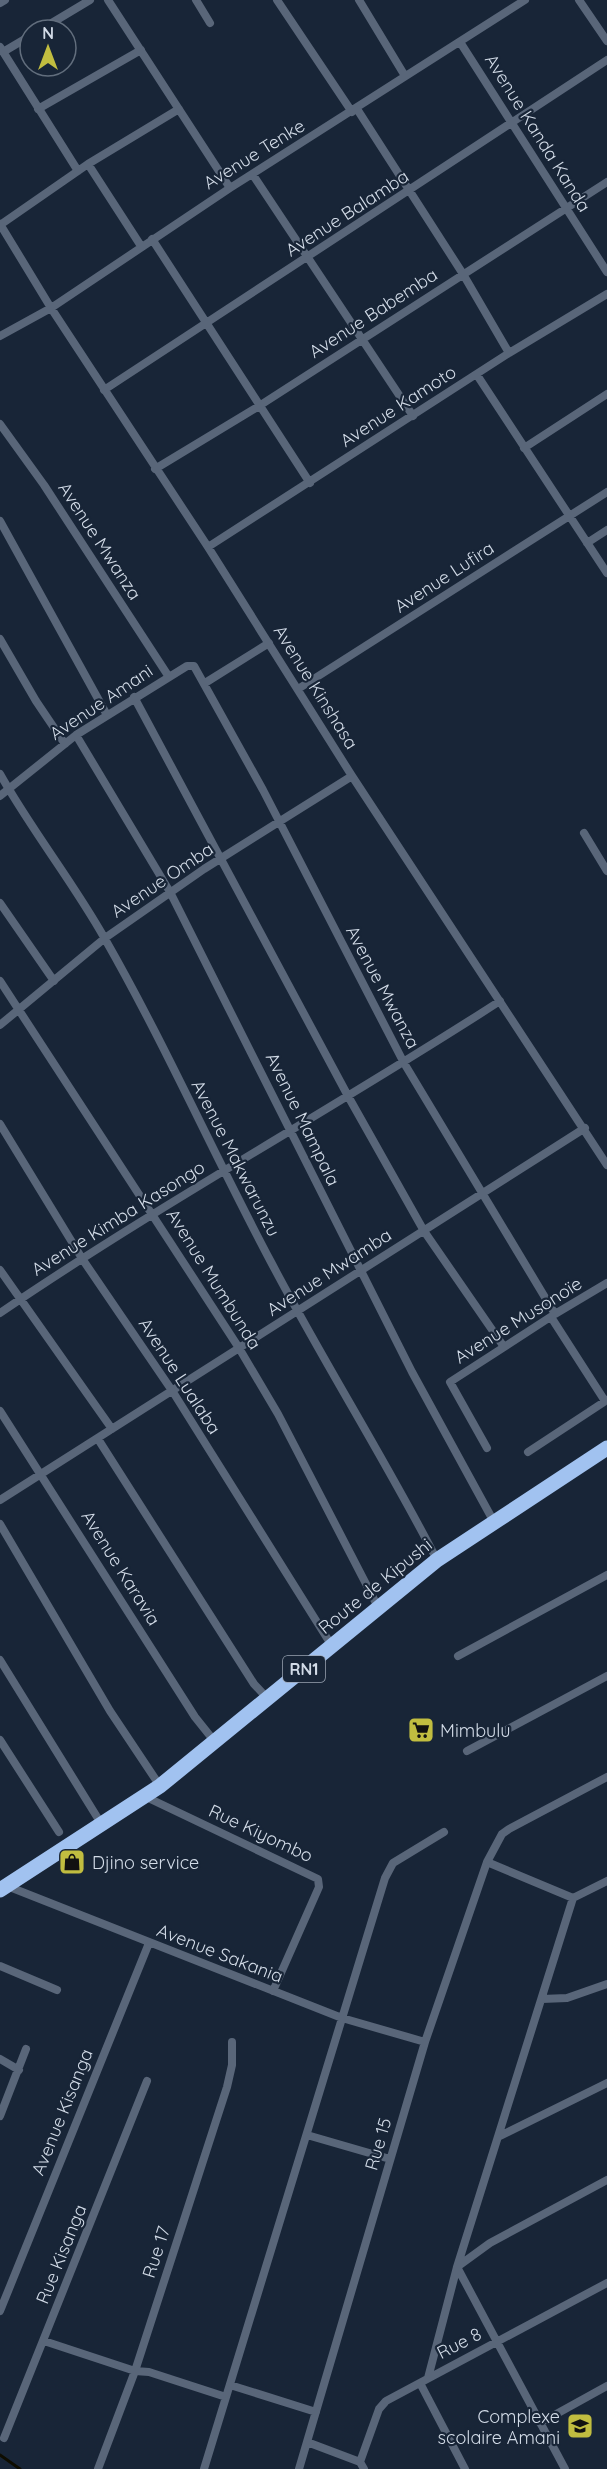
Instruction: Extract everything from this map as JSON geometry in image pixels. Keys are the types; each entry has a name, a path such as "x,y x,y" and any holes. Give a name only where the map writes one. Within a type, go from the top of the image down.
{"highway":[{"name":"Route de Kipushi","path":"3,1888 160,1785 269,1699 437,1560 607,1448"}],"street":[{"path":"0,3 5,0"},
{"path":"60,18 90,0"},
{"path":"108,0 230,188"},
{"path":"196,0 210,23"},
{"path":"277,0 410,191 464,274 509,353"},
{"path":"359,0 405,76"},
{"name":"Avenue Tenke","path":"0,336 51,308 230,188 524,0"},
{"path":"579,0 607,41"},
{"path":"18,42 2,49 78,171"},
{"name":"Avenue Kanda Kanda","path":"460,42 513,120 566,210 607,273"},
{"path":"39,109 141,50"},
{"name":"Avenue Balamba","path":"104,390 307,259 513,120 607,60"},
{"path":"0,224 88,164 178,109"},
{"path":"88,164 141,246"},
{"path":"253,175 413,416"},
{"name":"Avenue Babemba","path":"155,469 259,406 607,182"},
{"name":"Avenue Kinshasa","path":"0,224 51,308 208,547 352,776 585,1128 607,1165"},
{"path":"152,239 310,483"},
{"name":"Avenue Kamoto","path":"208,547 509,353 607,294"},
{"path":"477,375 607,573"},
{"path":"524,447 607,394"},
{"name":"Avenue Mwanza","path":"0,424 50,494 169,677"},
{"name":"Avenue Lufira","path":"298,689 607,492"},
{"path":"0,522 107,715"},
{"path":"587,543 607,530"},
{"path":"0,639 36,701 65,744"},
{"path":"205,683 269,644"},
{"name":"Avenue Amani","path":"0,796 76,735 189,665 195,668"},
{"name":"Avenue Mwanza","path":"195,668 205,683 404,1063 606,1400"},
{"path":"134,697 348,1096 424,1231 504,1347"},
{"name":"Avenue Mampala","path":"76,735 170,892 360,1270 494,1522"},
{"name":"Avenue Makwarunzu","path":"0,774 105,938 153,1025 222,1171 297,1312 327,1360 437,1560"},
{"name":"Avenue Omba","path":"0,1025 105,938 170,892 352,776"},
{"path":"584,834 607,871"},
{"path":"0,903 54,981"},
{"name":"Avenue Mumbunda","path":"0,981 154,1214 239,1348 278,1414 378,1607"},
{"name":"Avenue Kimba Kasongo","path":"0,1313 222,1171 404,1063 500,1001"},
{"name":"Avenue Lualaba","path":"0,1124 83,1260 172,1392 332,1646"},
{"name":"Avenue Mwamba","path":"0,1500 585,1128"},
{"path":"0,1270 112,1429"},
{"name":"Avenue Musonoïe","path":"487,1448 450,1383 553,1315 607,1284"},
{"path":"528,1452 606,1400"},
{"name":"Avenue Karavia","path":"0,1411 195,1717 215,1742"},
{"path":"98,1439 254,1684 269,1699"},
{"path":"0,1524 110,1711 160,1785"},
{"path":"458,1656 607,1575"},
{"path":"0,1660 102,1825"},
{"path":"467,1751 607,1676"},
{"path":"0,1740 59,1832"},
{"name":"Rue 15","path":"299,2469 425,2042 487,1862 502,1834 607,1777"},
{"name":"Rue Kiyombo","path":"144,1796 318,1879 320,1887 273,1991"},
{"path":"204,2469 390,1867 444,1832"},
{"path":"487,1862 573,1899"},
{"path":"465,2469 424,2380 457,2267 573,1899 607,1881"},
{"name":"Avenue Sakania","path":"3,1888 342,2018 425,2042"},
{"name":"Avenue Kisanga","path":"0,2311 4,2293 149,1943"},
{"path":"0,1966 57,1990"},
{"path":"542,1999 567,1998 607,1984"},
{"name":"Rue 17","path":"98,2469 135,2372 227,2087 232,2066 232,2042"},
{"path":"0,2116 26,2049"},
{"path":"0,2059 19,2070"},
{"name":"Rue Kisanga","path":"4,2438 147,2081"},
{"path":"498,2137 607,2083"},
{"path":"307,2135 390,2159"},
{"path":"457,2267 490,2242 607,2180"},
{"path":"457,2267 565,2469"},
{"name":"Rue 8","path":"362,2466 381,2405 607,2283"},
{"path":"44,2341 135,2372 149,2372 226,2397"},
{"path":"230,2385 316,2412"},
{"path":"540,2423 607,2386"},
{"path":"306,2442 362,2466"}],"waterway":[{"path":"0,2455 20,2469"}],"place":[{"name":"Mimbulu","path":"421,1730"},
{"name":"Djino service","path":"72,1862"},
{"name":"Complexe scolaire Amani","path":"580,2426"}]}
